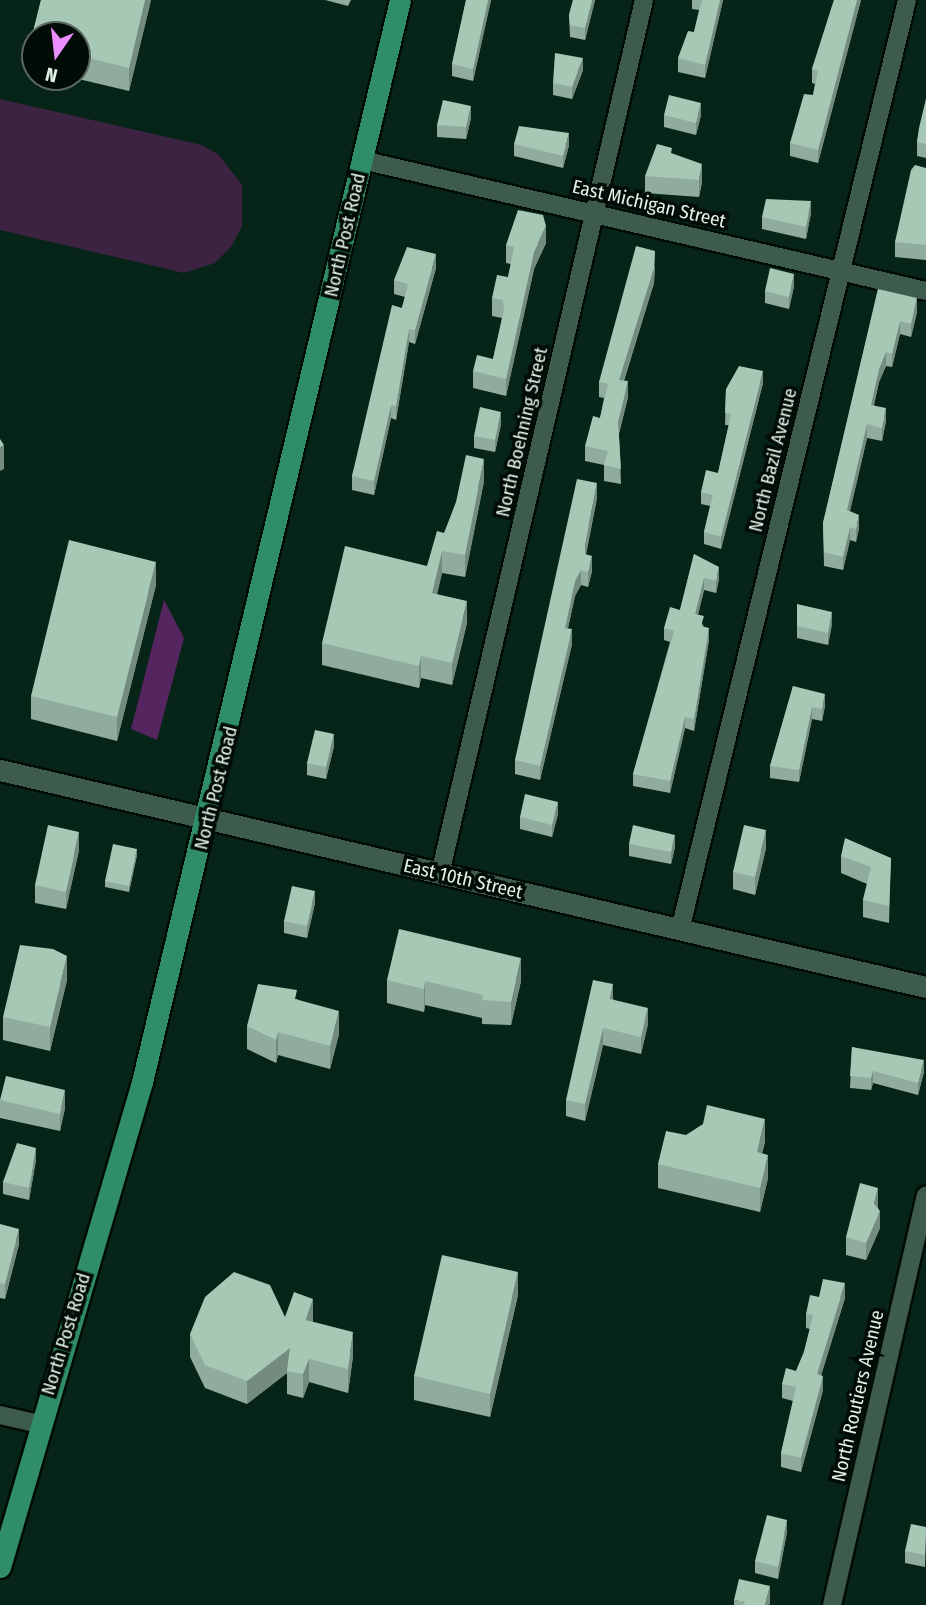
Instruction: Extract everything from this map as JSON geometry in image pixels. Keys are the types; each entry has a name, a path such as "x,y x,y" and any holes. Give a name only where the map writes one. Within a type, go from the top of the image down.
{"main road":[{"name":"North Post Road","path":"0,1567 38,1424 142,1083 208,819 400,0"},
{"name":"East 10th Street","path":"0,770 926,987"}],"street":[{"name":"North Boehning Street","path":"440,874 644,0"},
{"name":"North Bazil Avenue","path":"680,930 907,0"},
{"name":"East Michigan Street","path":"362,160 926,291"},
{"name":"North Routiers Avenue","path":"832,1605 926,1196"},
{"path":"0,1415 38,1424"}],"shaded area":[{"path":"0,99 202,145 219,155 242,185 242,226 231,247 215,263 184,273 0,230"},
{"path":"164,600 184,638 157,740 131,729"}],"building":[{"path":"41,0 145,0 129,68 91,58 91,21 36,21"},
{"path":"466,0 488,0 473,69 452,64"},
{"path":"573,0 592,0 585,28 570,25 569,15"},
{"path":"702,0 720,0 705,65 678,58 688,31 694,32"},
{"path":"834,0 857,0 818,150 790,143 804,94 813,95 818,71 812,69"},
{"path":"555,53 583,58 572,87 553,83"},
{"path":"669,95 701,103 696,123 664,115"},
{"path":"926,99 926,144 917,142"},
{"path":"443,100 471,106 466,127 437,125"},
{"path":"519,126 569,133 563,156 514,144"},
{"path":"657,144 672,148 671,153 702,164 699,180 645,176"},
{"path":"915,165 926,168 926,245 895,242 911,170"},
{"path":"766,199 811,201 806,227 762,217"},
{"path":"518,210 543,215 546,226 534,252 506,379 473,371 477,355 493,359 504,310 503,300 492,298 497,275 508,277 514,247 506,245"},
{"path":"636,246 655,251 654,268 619,380 628,381 618,422 621,469 604,465 608,451 585,446 593,416 600,418 608,384 599,382"},
{"path":"407,247 436,254 415,330 409,329 396,406 391,405 374,481 352,476 392,305 402,308 408,284 394,280"},
{"path":"770,268 794,274 789,297 765,291"},
{"path":"878,289 917,298 911,324 900,321 892,354 886,352 879,369 871,405 886,408 882,428 867,424 847,510 859,515 856,529 850,527 843,557 824,552 823,523"},
{"path":"739,366 763,371 721,537 704,532 713,495 701,492 706,470 718,473 731,414 725,413 726,389"},
{"path":"480,407 501,412 495,440 474,436"},
{"path":"466,455 484,459 465,555 442,551 432,593 467,601 452,663 421,656 419,666 322,643 345,546 427,566 437,531 444,533 456,502"},
{"path":"577,479 597,483 585,544 585,554 592,556 588,572 581,570 575,581 565,628 572,629 540,766 515,760"},
{"path":"69,540 156,562 117,717 31,696"},
{"path":"694,554 719,567 716,581 704,578 695,614 704,616 701,626 709,628 694,719 685,717 670,781 633,774 674,631 664,628 670,607 680,610"},
{"path":"797,604 832,612 828,633 797,626"},
{"path":"793,686 825,694 822,709 812,707 799,770 770,766"},
{"path":"315,730 334,734 326,767 307,763"},
{"path":"525,794 558,802 552,825 520,817"},
{"path":"48,825 79,832 66,892 35,885"},
{"path":"633,825 675,835 671,852 629,844"},
{"path":"744,825 766,830 755,877 733,872"},
{"path":"845,838 891,858 889,906 863,900 871,867 841,856"},
{"path":"113,844 137,849 129,886 105,881"},
{"path":"292,886 315,891 307,926 284,921"},
{"path":"399,929 521,958 511,1002 482,1000 483,995 425,981 424,989 387,980"},
{"path":"20,945 53,949 67,956 50,1027 3,1017"},
{"path":"593,980 613,984 610,999 648,1008 641,1037 603,1028 585,1104 566,1100"},
{"path":"258,984 297,990 295,999 339,1011 330,1046 278,1032 276,1040 247,1026"},
{"path":"852,1047 924,1060 918,1083 873,1071 871,1078 850,1076"},
{"path":"6,1076 65,1090 60,1114 0,1100"},
{"path":"707,1105 765,1119 757,1152 768,1155 760,1188 658,1164 666,1131 686,1135 703,1124"},
{"path":"17,1143 36,1148 29,1188 3,1182"},
{"path":"860,1183 878,1188 874,1204 880,1211 866,1243 846,1237"},
{"path":"0,1224 19,1229 5,1284 0,1283"},
{"path":"442,1255 518,1272 490,1394 414,1376"},
{"path":"234,1272 270,1285 285,1317 294,1292 313,1299 306,1320 353,1332 348,1369 309,1359 303,1374 287,1371 290,1348 247,1381 205,1365 190,1334 205,1297"},
{"path":"823,1279 845,1283 817,1374 823,1376 801,1458 781,1453 796,1387 782,1384 786,1368 796,1371 804,1352 813,1315 806,1314 810,1295 819,1297"},
{"path":"767,1515 787,1520 778,1567 755,1561"},
{"path":"911,1524 926,1527 925,1555 905,1551"},
{"path":"739,1579 770,1586 765,1605 744,1605 745,1602 734,1600"}]}
